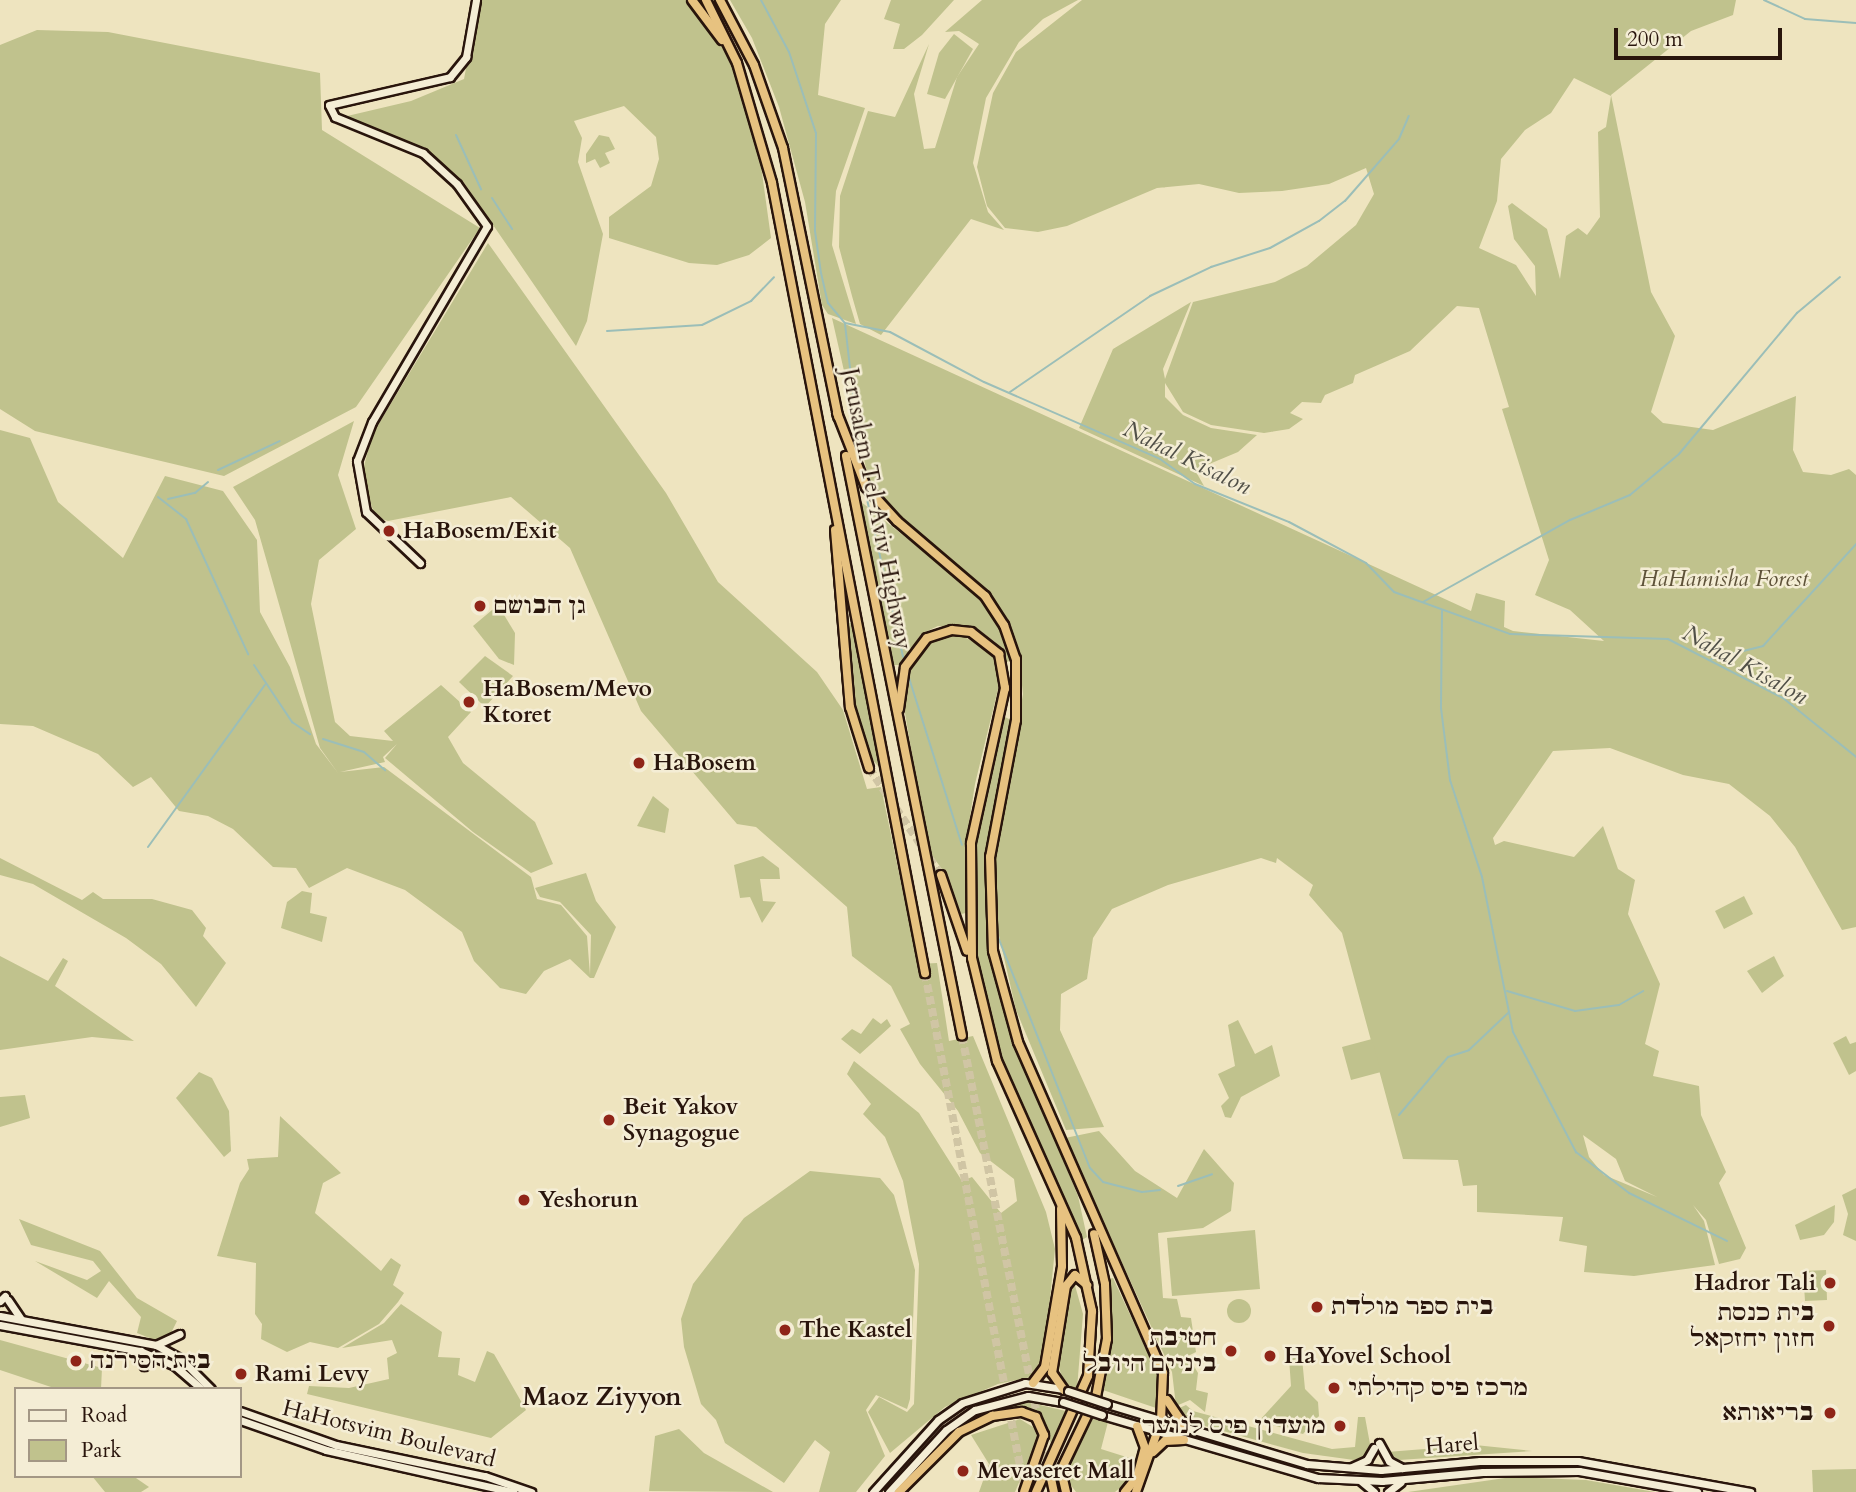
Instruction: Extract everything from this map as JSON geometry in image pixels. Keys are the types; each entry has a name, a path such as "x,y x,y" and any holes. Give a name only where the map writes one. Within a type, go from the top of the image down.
{"highway":[{"path":"692,0 737,63"},
{"name":"Jerusalem Tel-Aviv Highway","path":"706,0 737,63 768,166 925,973"},
{"name":"Jerusalem Tel-Aviv Highway","path":"720,0 754,65 783,148 962,1036"},
{"path":"837,413 853,463 874,498 973,583 1011,641 1018,698 993,832 990,928 1010,1019 1076,1182 1160,1363 1171,1413 1186,1428"},
{"path":"825,458 849,701 870,768"},
{"path":"901,732 903,674 920,644 952,630 991,644 1005,681 971,843 969,930 978,994"},
{"path":"941,875 956,909 1001,1072 1076,1238 1090,1291 1088,1376 1036,1492"},
{"path":"1066,1492 1061,1469 1096,1397 1107,1339 1100,1258 1076,1182"},
{"path":"1033,1382 1045,1367 1064,1256 1055,1190"},
{"path":"1066,1390 1052,1373 1066,1286 1078,1276 1090,1291"},
{"path":"1136,1492 1158,1433 1166,1393"},
{"path":"899,1492 959,1432 992,1416 1022,1412 1036,1417 1044,1434 1024,1492"},
{"path":"1125,1492 1137,1477 1145,1448 1137,1426"},
{"path":"1151,1454 1166,1441 1184,1440"},
{"path":"1052,1460 1054,1492"}],"main road":[{"path":"420,563 366,512 357,461 372,422 488,226 457,184 423,153 335,117 329,105 450,77 466,57 476,0"},
{"path":"4,1299 24,1322"},
{"path":"0,1316 156,1345 170,1352 209,1387"},
{"path":"0,1325 140,1351 162,1359 198,1387"},
{"path":"156,1345 180,1334"},
{"path":"140,1351 148,1361 144,1366"},
{"path":"873,1492 945,1414 982,1394 1033,1382 1161,1421"},
{"path":"889,1492 946,1430 975,1410 1028,1396 1063,1402 1158,1433"},
{"name":"HaHotsvim Boulevard","path":"242,1412 316,1439 495,1479 531,1492"},
{"name":"HaHotsvim Boulevard","path":"242,1421 326,1450 513,1492"},
{"name":"Harel","path":"1161,1421 1290,1460 1343,1468 1403,1468 1480,1461 1578,1461 1750,1492"},
{"name":"Harel","path":"1158,1433 1287,1472 1360,1481 1579,1472 1697,1492"},
{"path":"1343,1468 1363,1463 1376,1446 1389,1461 1403,1468"},
{"path":"1388,1492 1410,1479"},
{"path":"1360,1481 1374,1492"}],"green space":[{"path":"479,0 688,0 731,60 753,108 771,238 749,255 717,265 689,263 609,238 609,217 651,186 659,159 656,137 624,106 574,121 582,138 578,162 603,234 587,321 576,346 465,184 412,144 343,117 411,101 464,79"},
{"path":"730,0 841,0 825,24 818,95 865,108 836,191 832,245 856,324 828,314 822,305 805,202 779,107 752,38"},
{"path":"891,0 954,0 922,35 904,49 893,49 900,24 884,19"},
{"path":"982,0 1078,0 1043,19 1019,42 986,98 973,163 988,212 1004,230 971,219 881,335 860,324 839,247 840,196 868,111 895,117 929,44 914,94 924,149 935,148 957,77 979,44 959,31 945,32"},
{"name":"HaHamisha Forest","path":"1082,0 1736,0 1733,15 1691,31 1611,95 1651,292 1675,336 1651,412 1663,423 1713,430 1796,396 1793,450 1803,472 1831,475 1849,469 1856,475 1856,927 1842,930 1795,847 1770,816 1729,784 1683,775 1610,748 1553,751 1493,838 1495,845 1504,841 1574,857 1603,826 1618,869 1635,880 1628,914 1660,984 1645,1044 1659,1051 1653,1076 1699,1086 1701,1115 1726,1172 1719,1183 1746,1248 1740,1259 1719,1264 1706,1220 1693,1205 1704,1221 1715,1265 1634,1276 1584,1272 1587,1246 1559,1241 1563,1217 1477,1212 1477,1185 1463,1186 1458,1160 1403,1159 1342,933 1309,895 1313,885 1277,858 1276,863 1261,858 1168,885 1112,909 1093,938 1087,979 1061,994 1060,1030 1104,1127 1066,1130 1016,1010 997,927 994,863 1023,694 1018,649 989,594 896,516 869,481 832,318 1471,611 1476,593 1505,601 1504,627 1513,631 1604,641 1570,610 1535,595 1549,560 1502,409 1509,407 1479,308 1457,306 1410,351 1355,375 1353,383 1325,395 1321,403 1302,402 1290,413 1303,419 1289,429 1264,433 1211,425 1183,412 1165,383 1165,397 1183,415 1211,428 1257,435 1238,452 1195,470 1204,486 1079,428 1113,349 1191,302 1163,369 1165,379 1193,302 1275,282 1307,266 1356,225 1374,194 1366,168 1329,184 1282,191 1239,193 1199,184 1157,188 1067,226 1038,232 1005,228 987,206 977,167 993,93 1016,52","holes":["1574,78 1611,96 1606,127 1598,132 1600,217 1587,235 1578,228 1566,236 1560,279 1547,229 1512,203 1508,206 1514,239 1535,266 1536,296 1516,265 1479,248 1497,201 1501,159 1525,130 1551,113","1583,1135 1616,1159 1625,1181 1657,1197 1604,1175 1589,1157"]},
{"path":"37,30 108,32 320,73 322,130 480,228 356,407 224,476 35,431 0,409 0,45"},
{"path":"954,34 973,49 945,99 927,94 939,53"},
{"path":"599,135 609,137 615,149 605,153 610,163 600,168 595,159 586,163 586,154"},
{"path":"488,243 666,493 718,582 817,672 843,710 867,789 881,787 918,964 937,963 949,1041 973,1036 1046,1212 1055,1249 1043,1368 1036,1376 998,1384 945,1407 890,1453 868,1412 879,1397 907,1412 914,1404 919,1264 903,1181 885,1137 863,1114 871,1104 847,1074 854,1061 919,1113 962,1181 972,1177 1001,1213 1017,1201 1014,1179 980,1153 958,1111 920,1064 900,1029 910,1024 891,986 852,956 847,907 756,827 737,824 641,711 570,548 511,497 388,521 375,517 362,474 372,435"},
{"path":"354,421 338,475 356,529 319,560 311,604 335,722 350,736 393,741 384,731 441,685 471,712 448,737 463,763 535,822 553,864 531,873 473,832 385,758 397,744 383,757 385,762 340,772 384,767 531,877 537,899 561,905 587,936 590,975 591,935 560,902 540,897 535,888 586,873 596,901 616,927 594,978 590,978 570,959 544,971 526,994 500,988 474,961 462,932 405,890 347,868 309,888 296,868 273,867 233,829 208,816 179,811 151,777 133,787 98,754 33,726 0,724 0,430 30,438 58,502 123,558 165,476 223,491 257,540 260,612 290,667 316,744 338,773 320,748 255,520 233,487"},
{"path":"860,501 973,591 1001,630 1013,659 1005,663 995,642 978,629 938,626 921,634 901,665 894,665"},
{"path":"498,605 515,633 514,665 499,659 473,626"},
{"path":"847,622 853,624 880,768 867,754 853,703"},
{"path":"961,635 991,652 1000,681 975,784 966,843 966,913 961,914 947,876 928,850 904,707 910,668 923,647 944,636"},
{"path":"485,656 513,676 485,707 459,682"},
{"path":"1001,715 1013,721 985,857 990,953 1014,1042 1078,1196 1087,1237 1082,1240 999,1056 978,973 973,852"},
{"path":"653,796 669,809 665,833 637,826"},
{"path":"763,856 779,868 780,879 760,879 763,901 776,902 762,923 750,897 740,898 734,865"},
{"path":"0,858 82,900 93,892 103,899 152,899 192,910 206,928 203,936 226,963 196,1007 161,964 126,938 33,884 0,875"},
{"path":"302,891 312,893 310,913 327,917 322,942 281,928 287,902"},
{"path":"1744,896 1753,914 1724,929 1715,911"},
{"path":"0,956 48,981 63,958 68,961 55,986 134,1041 92,1037 0,1050"},
{"path":"1774,956 1784,976 1762,993 1747,971"},
{"path":"873,1018 881,1024 887,1019 891,1026 860,1054 841,1039 852,1029 861,1034"},
{"path":"1238,1020 1255,1054 1272,1045 1280,1076 1241,1097 1231,1118 1225,1117 1221,1106 1229,1098 1218,1074 1235,1066 1228,1025"},
{"path":"1846,1036 1850,1044 1856,1042 1856,1071 1849,1075 1833,1043"},
{"path":"1372,1039 1381,1072 1351,1080 1342,1047"},
{"path":"199,1072 212,1078 229,1111 231,1151 224,1157 176,1098"},
{"path":"25,1095 30,1118 0,1127 0,1097"},
{"path":"280,1116 341,1173 323,1183 315,1213 381,1271 391,1258 401,1265 393,1285 404,1293 398,1302 379,1324 338,1348 310,1342 287,1352 261,1339 262,1324 255,1314 256,1263 217,1256 240,1183 249,1169 247,1159 278,1157"},
{"path":"1099,1131 1135,1171 1177,1198 1204,1149 1234,1183 1231,1211 1203,1228 1158,1233 1163,1298 1177,1299 1181,1317 1191,1318 1196,1352 1188,1356 1198,1373 1196,1390 1208,1393 1205,1412 1190,1400 1176,1406 1172,1372 1065,1138"},
{"path":"810,1171 880,1178 894,1195 915,1270 910,1399 907,1409 876,1395 866,1410 885,1456 856,1492 819,1492 830,1452 815,1440 784,1483 725,1443 716,1420 701,1404 684,1347 681,1319 693,1284 744,1218"},
{"path":"1856,1188 1856,1241 1843,1235 1848,1214 1842,1195"},
{"path":"1835,1205 1834,1222 1824,1235 1800,1240 1795,1225"},
{"path":"19,1219 100,1251 137,1298 177,1321 170,1335 157,1341 137,1333 141,1317 109,1281 97,1298 35,1261 87,1280 101,1271 93,1261 31,1245"},
{"path":"1255,1230 1260,1289 1172,1296 1167,1238"},
{"path":"1826,1270 1827,1300 1805,1301 1803,1271"},
{"path":"1113,1278 1158,1375 1156,1408 1103,1390 1112,1340 1108,1279"},
{"path":"1074,1282 1083,1314 1077,1389 1065,1385 1058,1365 1068,1288"},
{"path":"1239,1299 1247,1303 1251,1311 1247,1319 1239,1323 1231,1319 1227,1311 1231,1303"},
{"path":"401,1304 442,1332 438,1357 460,1358 458,1375 475,1382 487,1351 494,1354 526,1410 491,1438 307,1394 309,1386 349,1388 389,1379 387,1358 397,1353 392,1340 342,1348 384,1323"},
{"path":"0,1340 102,1368 101,1387 51,1387 0,1370"},
{"path":"1289,1358 1302,1358 1305,1389 1318,1402 1319,1416 1303,1434 1259,1421 1291,1386"},
{"path":"1023,1401 1070,1412 1051,1444 1044,1422 1033,1411 987,1415 984,1409"},
{"path":"1186,1405 1193,1411 1332,1449 1355,1447 1358,1417 1365,1417 1370,1444 1365,1456 1354,1460 1303,1453 1187,1421 1175,1410"},
{"path":"1092,1417 1108,1422 1101,1449 1139,1461 1134,1476 1115,1492 1076,1492 1065,1477"},
{"path":"1020,1419 1033,1427 1038,1438 1015,1492 979,1492 989,1464 971,1435"},
{"path":"679,1429 704,1453 773,1492 649,1491 655,1436"},
{"path":"1475,1445 1532,1451 1399,1460 1387,1452"},
{"path":"1856,1469 1856,1492 1813,1492 1812,1470"},
{"path":"1512,1477 1586,1480 1655,1492 1408,1492"},
{"path":"94,1478 136,1478 149,1487 141,1492 105,1492"}],"waterway":[{"name":"Nahal Kisalon","path":"761,0 789,52 816,133 815,231 821,273 828,303 845,323 890,332 984,382 1160,459 1195,484 1289,522 1366,563 1394,592 1510,634 1668,639 1783,698 1856,757"},
{"path":"1764,0 1805,19 1856,23"},
{"path":"1010,392 1150,296 1211,267 1270,248 1319,221 1345,201 1399,139 1409,116"},
{"path":"456,135 481,189"},
{"path":"492,198 512,229"},
{"path":"607,331 702,325 751,301 774,277"},
{"path":"1423,602 1570,520 1630,495 1679,454 1797,313 1840,277"},
{"path":"845,324 861,465"},
{"path":"218,470 280,441"},
{"path":"168,499 195,493 208,482"},
{"path":"866,495 903,657"},
{"path":"158,497 186,519 248,654"},
{"path":"1711,659 1763,646 1856,544"},
{"path":"1442,611 1441,708 1450,780 1482,877 1513,1032 1576,1152 1629,1193 1727,1241"},
{"path":"254,665 292,722 310,734"},
{"path":"909,678 962,845"},
{"path":"148,847 265,685"},
{"path":"323,739 364,752 385,770"},
{"path":"996,932 1090,1168 1103,1182 1142,1192 1160,1190"},
{"path":"1507,991 1575,1011 1619,1005 1643,991"},
{"path":"1399,1115 1448,1057 1469,1050 1509,1012"},
{"path":"1178,1186 1212,1174"}],"tunnel":[{"path":"869,768 941,875"},
{"path":"925,973 1025,1492"},
{"path":"962,1036 1039,1424"},
{"path":"1042,1440 1048,1468"}],"place":[{"name":"HaBosem/Exit","path":"389,531"},
{"name":"גן הבושם","path":"480,606"},
{"name":"HaBosem/Mevo Ktoret","path":"469,702"},
{"name":"HaBosem","path":"639,763"},
{"name":"Beit Yakov Synagogue","path":"609,1120"},
{"name":"Yeshorun","path":"524,1200"},
{"name":"Hadror Tali","path":"1830,1283"},
{"name":"בית ספר מולדת","path":"1317,1307"},
{"name":"בית כנסת חזון יחזקאל","path":"1829,1326"},
{"name":"The Kastel","path":"785,1330"},
{"name":"חטיבת ביניים היובל","path":"1231,1351"},
{"name":"HaYovel School","path":"1270,1356"},
{"name":"בית הסירנה","path":"76,1361"},
{"name":"Rami Levy","path":"241,1374"},
{"name":"מרכז פיס קהילתי","path":"1334,1388"},
{"name":"בריאותא","path":"1830,1413"},
{"name":"מועדון פיס לנוער","path":"1340,1426"},
{"name":"Mevaseret Mall","path":"963,1471"}],"district":[{"name":"Maoz Ziyyon","path":"602,1397"}]}
